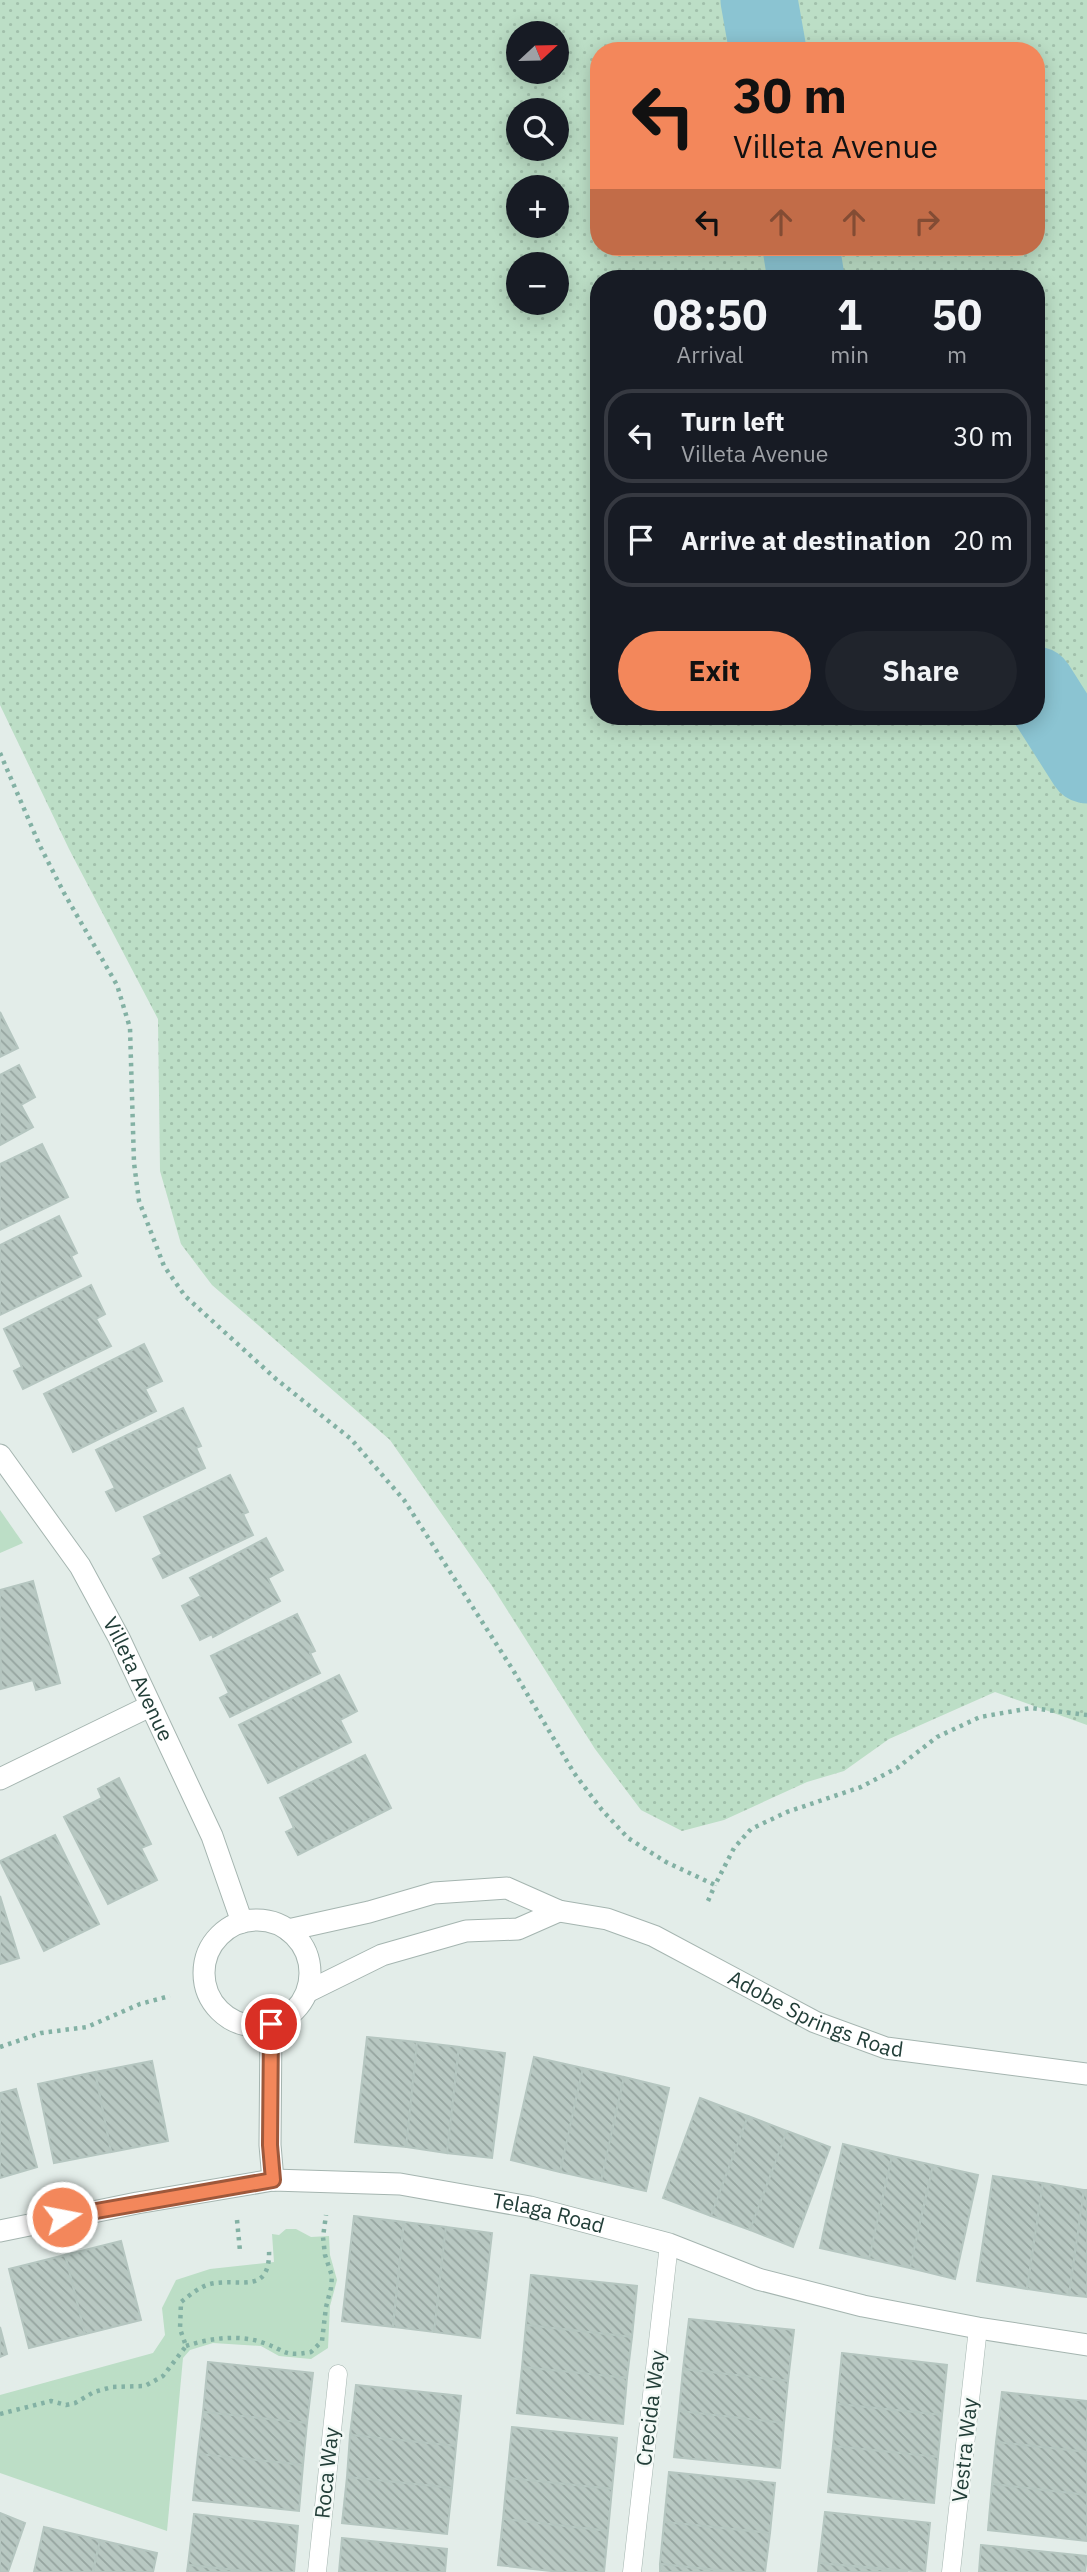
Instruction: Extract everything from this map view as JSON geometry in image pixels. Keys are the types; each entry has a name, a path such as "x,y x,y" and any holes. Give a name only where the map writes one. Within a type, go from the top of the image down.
{"street":[{"name":"Villeta Avenue","path":"0,1455 79,1566 119,1638 212,1836 242,1922"},
{"path":"0,1779 150,1706"},
{"name":"Adobe Springs Road","path":"288,1930 369,1912 434,1893 507,1888 559,1911 607,1919 654,1937 815,2022 886,2049 1087,2074"},
{"path":"307,1992 382,1955 466,1931 518,1929 559,1911"},
{"path":"252,1920 271,1922 288,1930 301,1942 308,1959 310,1976 307,1992 298,2007 271,2024 254,2026 223,2014 206,1986 204,1968 209,1950 220,1935 242,1922 252,1920"},
{"path":"271,2024 270,2145 273,2180"},
{"name":"Telaga Road","path":"0,2231 273,2180 400,2184 530,2207 669,2244 758,2278 863,2306 1087,2345"}],"lane":[{"name":"Crecida Way","path":"632,2572 669,2244"},
{"name":"Vestra Way","path":"951,2572 978,2328"},
{"name":"Roca Way","path":"317,2572 338,2374"}],"path":[{"path":"0,753 64,894 117,985 130,1027 134,1163 139,1201 164,1266 185,1296 276,1379 351,1439 404,1500 513,1671 573,1773 602,1810 628,1838 666,1863 715,1885"},
{"path":"708,1901 734,1848 751,1829 787,1812 862,1787 897,1768 937,1737 980,1717 1031,1708 1087,1715"},
{"path":"0,2047 41,2033 87,2027 140,2004 170,1996"},
{"path":"0,2414 51,2401 66,2405 75,2403 94,2392 112,2387 145,2386 163,2376 186,2346 216,2338 263,2342 284,2354 312,2352 322,2341 331,2288 332,2276 325,2255 323,2236 327,2211"},
{"path":"237,2215 240,2250"},
{"path":"186,2346 180,2329 181,2302 194,2291 210,2284 256,2281 266,2273 269,2248"}],"green space":[{"path":"0,0 1087,0 1087,1725 995,1692 889,1739 844,1771 807,1782 724,1820 682,1831 641,1810 595,1749 492,1586 390,1440 212,1285 181,1244 160,1171 158,1019 69,849 0,705"},
{"path":"0,1510 23,1543 0,1553"},
{"path":"286,2229 296,2229 311,2237 329,2236 330,2255 337,2280 330,2306 328,2348 311,2359 279,2356 261,2346 213,2343 190,2350 183,2358 167,2531 0,2473 0,2395 153,2353 165,2335 162,2308 176,2280 210,2269 274,2262 272,2234 279,2235"}],"building":[{"path":"0,1012 18,1048 0,1057"},
{"path":"19,1065 35,1097 21,1105 33,1127 0,1145 0,1075"},
{"path":"42,1144 68,1197 0,1230 0,1164"},
{"path":"59,1216 77,1253 71,1256 81,1276 0,1315 0,1245"},
{"path":"91,1285 105,1314 96,1319 111,1346 23,1389 14,1371 22,1367 4,1329"},
{"path":"144,1344 162,1381 145,1389 156,1411 73,1452 44,1394"},
{"path":"183,1408 201,1446 196,1448 205,1468 116,1511 106,1492 115,1488 96,1450"},
{"path":"230,1475 248,1512 243,1514 253,1535 163,1578 153,1559 162,1554 144,1517"},
{"path":"266,1538 283,1570 268,1578 280,1601 213,1637 212,1634 200,1640 182,1606 201,1596 190,1578"},
{"path":"33,1581 60,1683 36,1690 33,1680 1,1689 0,1590"},
{"path":"297,1614 315,1651 310,1653 320,1673 230,1717 220,1698 229,1693 211,1656"},
{"path":"339,1675 357,1711 340,1720 351,1742 268,1783 239,1725"},
{"path":"365,1755 391,1808 298,1855 286,1832 294,1828 280,1798"},
{"path":"119,1778 151,1844 141,1848 157,1880 108,1904 64,1817 102,1798 98,1789"},
{"path":"55,1835 99,1924 44,1951 0,1861"},
{"path":"0,1896 19,1958 0,1964"},
{"path":"367,2037 417,2042 406,2147 355,2142"},
{"path":"417,2042 459,2047 447,2153 406,2147"},
{"path":"459,2047 505,2053 492,2158 447,2153"},
{"path":"534,2057 583,2068 560,2172 511,2160"},
{"path":"152,2061 168,2141 111,2152 95,2072"},
{"path":"583,2068 624,2077 601,2181 560,2172"},
{"path":"95,2072 111,2152 54,2163 38,2084"},
{"path":"624,2077 669,2088 646,2191 601,2181"},
{"path":"16,2089 37,2167 0,2178 0,2093"},
{"path":"700,2098 748,2116 711,2216 663,2198"},
{"path":"748,2116 787,2131 750,2230 711,2216"},
{"path":"787,2131 830,2147 793,2247 750,2230"},
{"path":"843,2144 892,2156 869,2259 820,2248"},
{"path":"892,2156 933,2165 910,2268 869,2259"},
{"path":"933,2165 978,2175 955,2279 910,2268"},
{"path":"993,2176 1043,2183 1027,2289 977,2281"},
{"path":"1043,2183 1084,2190 1069,2295 1027,2289"},
{"path":"1084,2190 1087,2190 1087,2297 1069,2295"},
{"path":"354,2216 404,2222 393,2327 342,2321"},
{"path":"404,2222 446,2227 434,2332 393,2327"},
{"path":"446,2227 492,2233 480,2338 434,2332"},
{"path":"121,2241 141,2320 85,2334 65,2255"},
{"path":"65,2255 85,2334 29,2348 9,2269"},
{"path":"531,2275 637,2286 632,2337 526,2325"},
{"path":"689,2319 794,2330 788,2381 683,2369"},
{"path":"526,2325 632,2337 627,2378 522,2367"},
{"path":"0,2327 7,2354 0,2357"},
{"path":"842,2353 947,2365 942,2415 837,2404"},
{"path":"208,2362 313,2373 307,2423 203,2412"},
{"path":"522,2367 627,2378 623,2424 517,2413"},
{"path":"683,2369 788,2381 784,2423 679,2411"},
{"path":"356,2385 461,2396 456,2446 350,2435"},
{"path":"1002,2392 1087,2401 1087,2452 996,2442"},
{"path":"837,2404 942,2415 938,2457 833,2446"},
{"path":"679,2411 784,2423 780,2468 674,2457"},
{"path":"203,2412 307,2423 303,2465 198,2454"},
{"path":"512,2427 617,2438 612,2489 507,2478"},
{"path":"350,2435 456,2446 452,2488 347,2477"},
{"path":"996,2442 1087,2452 1087,2495 992,2484"},
{"path":"833,2446 938,2457 934,2503 828,2492"},
{"path":"198,2454 303,2465 299,2511 193,2500"},
{"path":"669,2472 775,2483 770,2533 664,2522"},
{"path":"347,2477 452,2488 447,2534 342,2523"},
{"path":"507,2478 612,2489 608,2531 503,2519"},
{"path":"992,2484 1087,2495 1087,2541 988,2530"},
{"path":"825,2512 930,2523 925,2572 819,2563"},
{"path":"0,2513 25,2523 8,2572 0,2572"},
{"path":"194,2514 298,2526 294,2572 254,2572 188,2565"},
{"path":"503,2519 608,2531 604,2572 560,2572 498,2565"},
{"path":"664,2522 770,2533 765,2572 734,2572 660,2564"},
{"path":"44,2527 100,2540 93,2572 34,2572"},
{"path":"342,2538 447,2549 445,2572 339,2572"},
{"path":"100,2540 157,2553 153,2572 93,2572"},
{"path":"981,2545 1087,2556 1085,2572 979,2572"},
{"path":"819,2563 908,2572 818,2572"},
{"path":"660,2564 734,2572 660,2572"},
{"path":"188,2565 254,2572 187,2572"}],"waterway":[{"path":"759,0 766,42"},
{"path":"802,256 805,270"},
{"path":"1045,699 1087,765"}],"route":[{"path":"62,2217 273,2180 270,2145 271,2024"}]}
